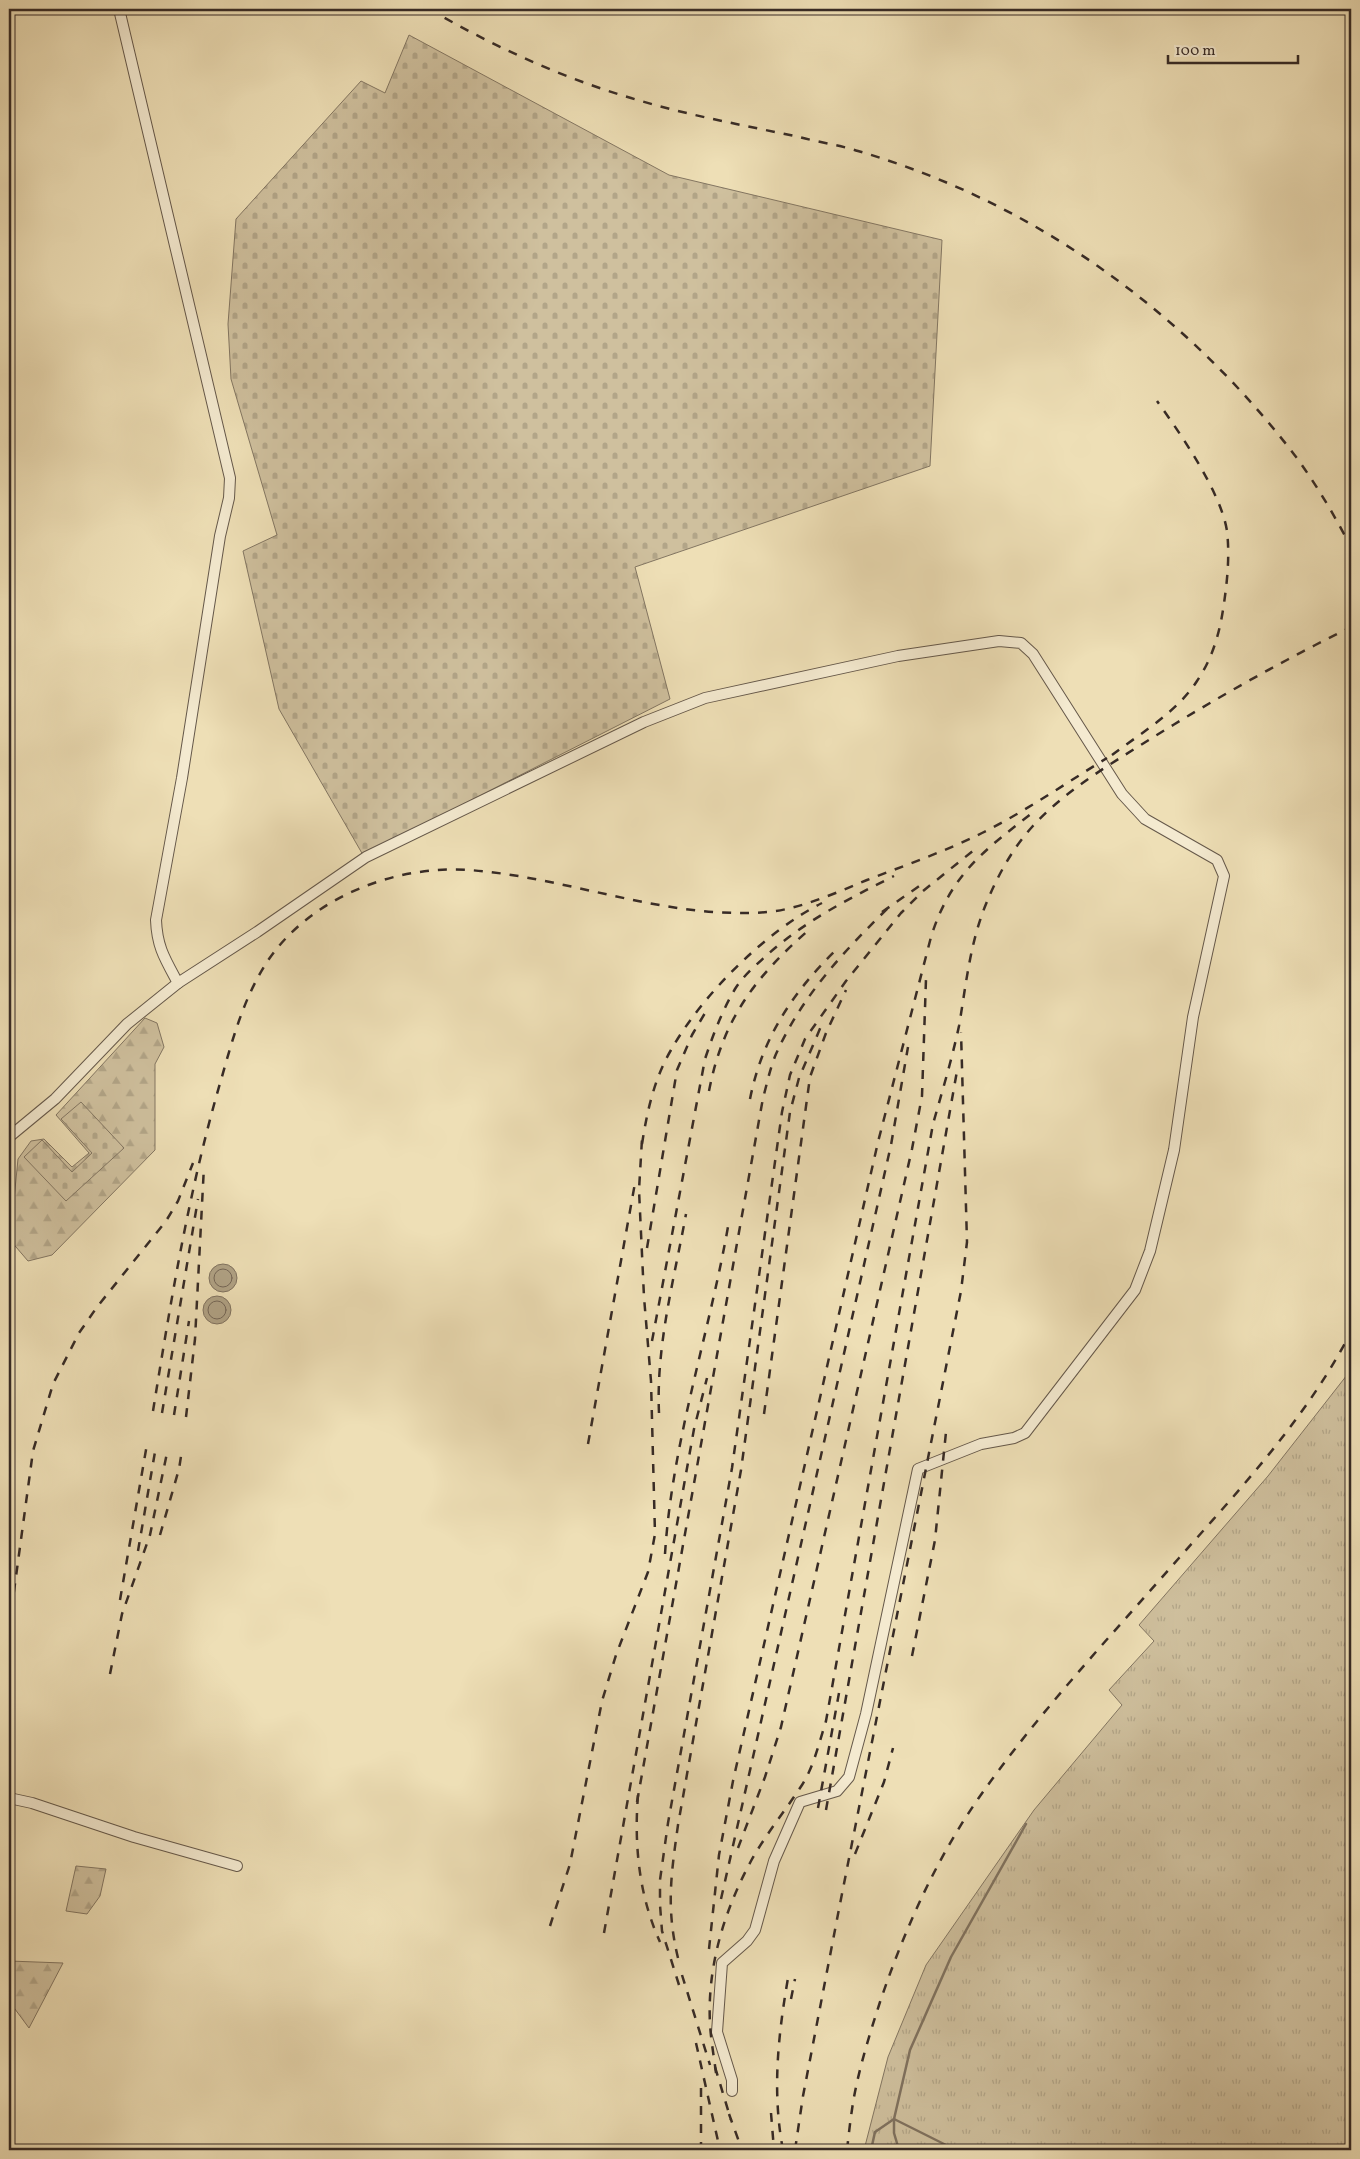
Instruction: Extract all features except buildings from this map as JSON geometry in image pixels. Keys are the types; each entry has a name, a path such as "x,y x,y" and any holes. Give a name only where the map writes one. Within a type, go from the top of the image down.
{"street":[{"path":"118,9 230,478 229,498 220,536 183,768 156,920 156,937 160,952 178,982"},
{"path":"9,1137 55,1098 127,1024 178,982 257,932 366,856 651,718 705,698 898,656 999,642 1021,643 1033,654 1122,794 1144,819 1217,860 1224,876 1193,1017 1174,1150 1150,1251 1135,1290 1025,1433 1014,1438 981,1444 918,1468 866,1714 849,1777 837,1791 800,1802 774,1860 755,1930 747,1941 722,1963 717,2032 732,2080 732,2091"},
{"path":"9,1798 32,1803 134,1837 237,1866"}],"green space":[{"path":"409,35 669,175 942,240 930,466 635,567 670,699 363,855 279,709 243,551 277,535 231,379 228,324 236,219 361,81 385,93"},
{"path":"145,1018 157,1023 164,1047 155,1064 155,1150 52,1255 28,1261 10,1240 18,1159 31,1141 44,1139 72,1167 89,1153 56,1115"},
{"path":"81,1102 124,1148 66,1201 24,1157 42,1140 72,1172 92,1153 61,1119"},
{"path":"1351,1366 1351,2150 864,2150 888,2057 926,1965 1034,1810 1122,1705 1109,1690 1154,1641 1139,1625 1268,1476 1347,1375"},
{"path":"76,1866 106,1869 100,1896 87,1914 66,1911"},
{"path":"9,1961 63,1963 29,2028 9,2001"}],"water":[{"path":"223,1264 233,1268 237,1278 233,1288 223,1292 213,1288 209,1278 213,1268"},
{"path":"217,1296 227,1300 231,1310 227,1320 217,1324 207,1320 203,1310 207,1300"}],"waterway":[{"path":"899,2150 894,2133 894,2119 910,2050 951,1957 1026,1824"},
{"path":"871,2150 875,2132 894,2119 946,2145 951,2150"}],"railway":[{"path":"429,9 502,48 605,90 673,110 858,151 921,172 982,198 1040,229 1095,264 1147,303 1197,347 1243,394 1304,468 1329,507 1351,547"},
{"path":"1112,755 1169,712 1197,681 1207,664 1217,638 1226,590 1228,570 1227,531 1217,499 1198,463 1157,401"},
{"path":"716,2073 710,2030 711,1982 725,1920 751,1861 806,1778 826,1721 933,1124 959,1026 976,934 990,894 1006,864 1032,827 1044,814 1085,781 1195,712 1272,668 1351,627"},
{"path":"153,1411 190,1203 225,1064 246,1002 260,973 287,937 308,918 332,902 357,889 413,873 441,870 500,873 683,909 745,913 788,909 822,898 968,840 1014,816 1107,758"},
{"path":"709,1949 719,1855 733,1781 878,1142 931,937 939,915 949,896 972,864 1001,837 1036,810"},
{"path":"679,1985 662,1931 660,1880 668,1823 732,1468 782,1112 790,1075 805,1039 846,981 901,913 923,891 974,850"},
{"path":"652,1341 705,1059 730,997 738,984 750,971 781,943 812,921 844,902 894,876"},
{"path":"882,912 925,882"},
{"path":"642,1144 649,1108 660,1072 684,1029 737,966 779,930 822,903"},
{"path":"637,1802 763,1098 770,1070 786,1033 811,994 855,941 888,908"},
{"path":"709,1091 723,1041 745,1000 774,963 811,928"},
{"path":"750,1099 762,1056 781,1017 806,982 836,950"},
{"path":"738,1848 765,1777 781,1727 912,1149 922,1096 926,979"},
{"path":"764,1414 810,1077 826,1033 846,990"},
{"path":"647,1248 677,1070 692,1035 708,1008"},
{"path":"678,1958 674,1940 671,1907 673,1860 678,1825 741,1470 790,1112 799,1078 822,1024"},
{"path":"795,2150 803,2096 839,1909 961,1291 967,1242 961,1032"},
{"path":"721,1899 891,1145 908,1047"},
{"path":"826,1810 957,1071"},
{"path":"550,1926 570,1864 602,1701 616,1655 648,1572 655,1534 651,1381 644,1297 639,1190 642,1139"},
{"path":"9,1628 33,1451 53,1384 79,1333 97,1307 166,1221 178,1201 193,1163"},
{"path":"186,1417 195,1339 204,1166"},
{"path":"588,1444 635,1183"},
{"path":"162,1413 198,1199"},
{"path":"659,1413 660,1362 663,1338 686,1214"},
{"path":"665,1554 669,1512 683,1428 729,1221"},
{"path":"174,1415 189,1321"},
{"path":"847,2150 859,2073 889,1975 910,1923 934,1872 962,1823 1001,1767 1050,1706 1250,1478 1294,1422 1334,1363 1351,1332"},
{"path":"604,1933 694,1429 707,1378"},
{"path":"912,1656 935,1540 946,1432"},
{"path":"120,1600 147,1444"},
{"path":"138,1551 156,1446"},
{"path":"110,1674 122,1614 150,1535 168,1448"},
{"path":"160,1535 179,1469 182,1450"},
{"path":"818,1808 839,1693"},
{"path":"855,1854 884,1782 893,1748"},
{"path":"638,1795 637,1833 640,1870 647,1907 660,1942"},
{"path":"682,1975 710,2065"},
{"path":"783,2150 777,2085 781,2021 788,1978"},
{"path":"791,1999 795,1979"},
{"path":"696,2043 720,2150"},
{"path":"715,2067 731,2120"},
{"path":"701,2088 701,2150"},
{"path":"771,2113 774,2150"},
{"path":"729,2114 742,2150"}]}
